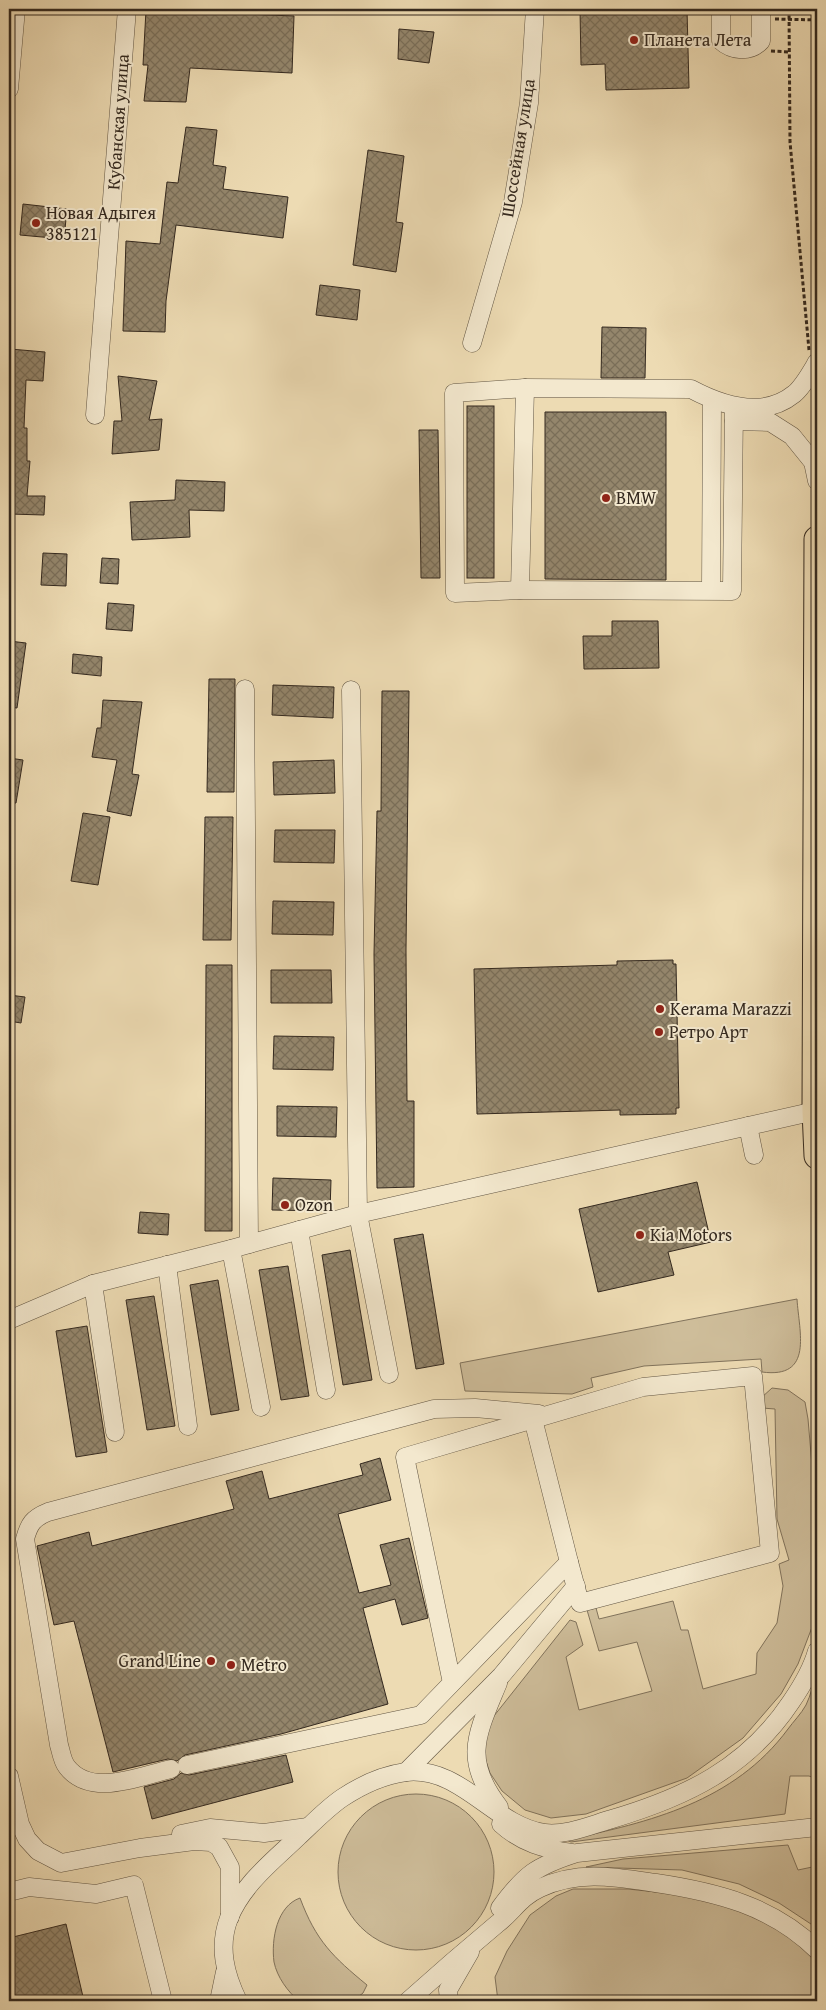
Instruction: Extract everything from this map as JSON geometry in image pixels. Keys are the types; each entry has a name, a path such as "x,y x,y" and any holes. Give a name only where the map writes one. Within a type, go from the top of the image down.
{"highway":[{"path":"817,539 815,1111 817,1156"}],"street":[{"path":"9,89 16,9"},
{"name":"Кубанская улица","path":"95,416 127,9"},
{"name":"Шоссейная улица","path":"472,343 513,202 529,103 535,9"},
{"path":"721,9 721,41 729,48 736,49 750,48 760,41 761,9"},
{"path":"734,414 773,406 795,393 814,367"},
{"path":"734,414 732,591 520,590 455,593 454,393 525,388 691,389 734,414 770,422 792,436 813,462 817,481"},
{"path":"520,590 525,388"},
{"path":"711,590 712,400"},
{"path":"245,689 249,1244"},
{"path":"351,690 358,1214 389,1374"},
{"path":"9,1320 93,1284 358,1214 815,1111"},
{"path":"748,1126 754,1155"},
{"path":"298,1230 326,1390"},
{"path":"231,1249 261,1407"},
{"path":"167,1265 188,1426"},
{"path":"93,1284 115,1432"},
{"path":"452,1683 405,1458 540,1417 643,1386 753,1376 770,1553 580,1604 569,1562 540,1417"},
{"path":"540,1417 475,1408 434,1409 48,1512 36,1517 28,1525 25,1539 59,1744 65,1766 76,1776 89,1782 109,1784 421,1715 569,1562"},
{"path":"406,1772 501,1676 576,1586"},
{"path":"230,1917 248,1886 308,1827 341,1799 382,1778 406,1772 424,1772 440,1776 524,1827 544,1833 578,1829 643,1809 684,1793 712,1778 740,1759 783,1713 803,1684 817,1651"},
{"path":"501,1676 477,1733 476,1757 482,1782 508,1817"},
{"path":"9,1776 20,1824 27,1839 45,1856 61,1863 140,1848 194,1841 211,1842 219,1847 230,1867 230,1917 222,1954 238,2001"},
{"path":"477,1797 512,1834 548,1850 576,1853 817,1827"},
{"path":"140,1848 178,1835 210,1828 264,1833 308,1827"},
{"path":"448,2001 448,1990 478,1939 522,1880 550,1862 576,1853"},
{"path":"408,2001 478,1939 499,1923 518,1901 539,1888 569,1878 586,1875 682,1887 738,1901 788,1925 817,1950"},
{"path":"9,1892 29,1887 96,1894 134,1885 163,2001"},
{"path":"219,2001 226,1970"}],"path":[{"path":"789,9 790,142 814,367"},
{"path":"791,20 817,20"}],"shaded area":[{"path":"797,1299 801,1338 800,1350 796,1361 790,1368 779,1372 762,1372 761,1359 644,1366 591,1378 593,1387 572,1394 465,1391 460,1363"},
{"path":"772,1388 788,1390 805,1402 817,1524 817,1583 814,1622 798,1664 781,1694 743,1738 687,1778 586,1814 551,1818 525,1810 502,1791 490,1773 483,1752 486,1726 570,1620 576,1622 583,1645 566,1657 579,1710 652,1691 637,1642 599,1651 587,1610 596,1608 599,1619 673,1601 681,1630 688,1630 703,1689 756,1674 757,1653 777,1623 783,1586 779,1564 789,1560 777,1519 775,1409 762,1408 761,1398"},
{"path":"817,1673 817,1779 809,1776 790,1776 785,1814 571,1842 566,1840 659,1816 688,1805 742,1775 766,1754 802,1712 808,1701"},
{"path":"408,1794 424,1794 439,1797 453,1803 476,1822 485,1835 491,1849 494,1872 493,1887 485,1909 466,1932 453,1941 439,1947 424,1950 408,1950 393,1947 379,1941 356,1922 347,1909 341,1895 338,1880 338,1864 341,1849 347,1835 366,1812 379,1803 393,1797"},
{"path":"788,1845 798,1870 817,1866 817,1928 779,1903 739,1884 682,1870 586,1867 623,1859"},
{"path":"573,1889 628,1889 702,1897 750,1913 799,1943 817,1964 817,2001 498,2001 495,1977 507,1951 530,1915 556,1896"},
{"path":"300,1898 319,1937 344,1966 367,1985 363,1993 353,2001 299,2001 280,1979 275,1968 273,1953 277,1924 286,1908"}],"building":[{"name":"Планета Лета","path":"580,9 687,9 689,88 606,90 605,64 581,65"},
{"path":"146,10 294,16 292,73 190,68 186,102 144,101 148,65 143,65"},
{"path":"399,29 434,32 429,63 398,59"},
{"path":"186,127 217,130 213,165 226,167 223,189 288,197 283,238 176,225 166,301 165,332 123,331 126,241 160,244 167,182 178,183"},
{"path":"368,150 404,156 396,222 403,223 396,272 353,265"},
{"path":"23,204 67,209 64,239 20,235"},
{"path":"320,285 360,290 357,320 316,315"},
{"path":"602,327 646,328 645,378 601,378"},
{"path":"10,349 45,352 43,381 26,380 24,428 27,428 27,461 30,461 27,496 45,496 44,515 9,514"},
{"path":"118,376 157,381 149,420 162,419 159,450 112,454 114,421 122,421"},
{"path":"467,406 494,406 494,578 467,578"},
{"name":"BMW","path":"545,412 666,412 666,580 545,579"},
{"path":"419,430 438,430 440,578 421,578"},
{"path":"176,480 225,482 224,511 189,510 190,537 132,540 130,502 175,500"},
{"path":"43,553 67,554 66,586 41,585"},
{"path":"102,558 119,559 118,584 100,583"},
{"path":"108,603 134,605 132,631 106,629"},
{"path":"612,621 658,621 659,668 584,669 583,636 612,636"},
{"path":"9,641 26,643 17,708 9,707"},
{"path":"73,654 102,657 101,676 72,673"},
{"path":"209,679 235,679 234,792 207,792"},
{"path":"273,685 334,687 333,718 272,715"},
{"path":"382,691 409,691 406,950 407,1101 414,1101 414,1187 377,1188 374,954 377,811 381,811"},
{"path":"103,700 142,702 132,774 139,775 131,816 107,811 117,760 92,757 97,728 101,728"},
{"path":"9,758 23,760 16,803 9,803"},
{"path":"334,760 335,793 274,795 273,762"},
{"path":"83,813 110,817 98,885 71,881"},
{"path":"205,817 233,817 231,940 203,940"},
{"path":"275,830 335,830 334,863 274,862"},
{"path":"273,901 334,902 333,935 272,934"},
{"path":"673,960 673,964 676,964 679,1108 676,1108 676,1114 620,1115 620,1110 477,1114 474,969 617,965 617,961"},
{"path":"206,965 232,965 232,1231 205,1231"},
{"path":"271,970 331,970 332,1003 271,1003"},
{"path":"9,995 25,997 21,1023 9,1021"},
{"path":"274,1036 334,1037 333,1070 273,1069"},
{"path":"277,1106 337,1107 336,1137 277,1136"},
{"path":"273,1178 331,1180 330,1211 272,1210"},
{"path":"697,1182 711,1242 668,1252 674,1275 598,1292 579,1209"},
{"path":"140,1212 169,1214 168,1235 138,1233"},
{"path":"423,1234 444,1364 416,1369 394,1239"},
{"path":"350,1250 372,1380 343,1385 322,1255"},
{"path":"288,1266 309,1396 281,1400 259,1270"},
{"path":"218,1280 239,1410 211,1415 190,1285"},
{"path":"154,1296 175,1426 147,1430 126,1300"},
{"path":"87,1326 107,1452 76,1457 56,1331"},
{"name":"Metro","path":"380,1458 391,1500 338,1514 359,1593 391,1585 380,1545 409,1538 428,1618 402,1625 395,1599 363,1608 388,1704 281,1734 185,1755 177,1761 168,1759 113,1772 74,1621 54,1625 37,1546 89,1532 92,1546 234,1509 226,1481 262,1471 269,1499 363,1475 360,1464"},
{"path":"286,1755 293,1782 152,1819 144,1787 174,1779 181,1773 189,1775"},
{"path":"66,1924 84,2001 9,2001 9,1938"}],"place":[{"name":"Планета Лета","path":"634,40"},
{"name":"Новая Адыгея 385121","path":"36,223"},
{"name":"BMW","path":"606,498"},
{"name":"Kerama Marazzi","path":"660,1009"},
{"name":"Ретро Арт","path":"659,1032"},
{"name":"Ozon","path":"285,1205"},
{"name":"Kia Motors","path":"640,1235"},
{"name":"Grand Line","path":"211,1661"},
{"name":"Metro","path":"231,1665"}]}
